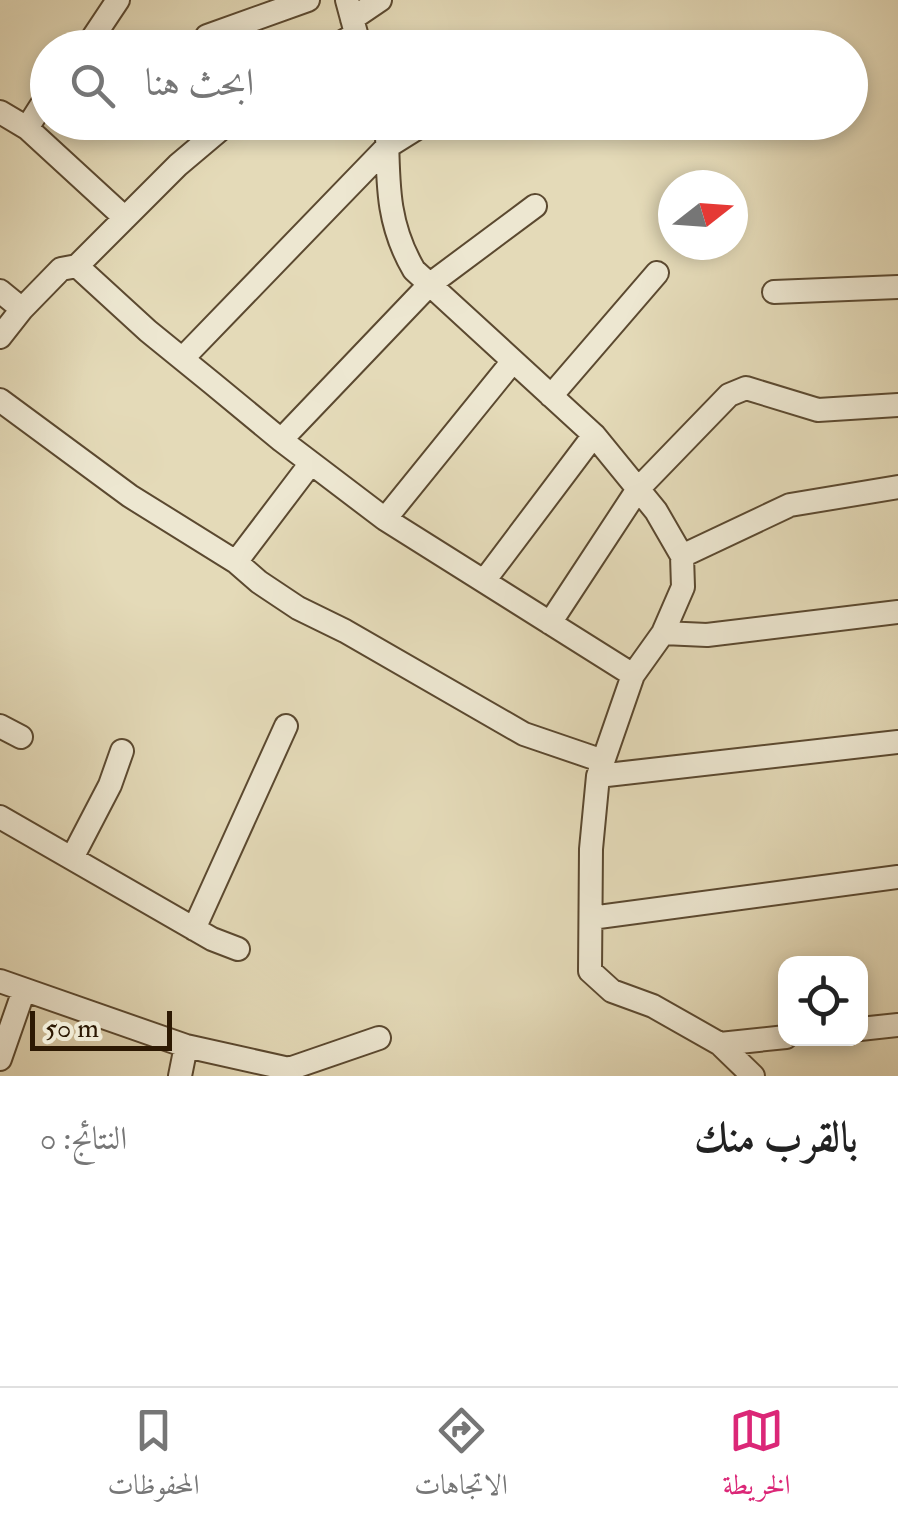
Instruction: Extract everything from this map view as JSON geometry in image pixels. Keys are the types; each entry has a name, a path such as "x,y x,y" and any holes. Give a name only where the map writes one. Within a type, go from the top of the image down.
{"street":[{"path":"98,30 118,0"},
{"path":"224,30 308,0"},
{"path":"354,25 380,0"},
{"path":"0,112 30,131"},
{"path":"27,128 30,123"},
{"path":"40,140 125,218"},
{"path":"0,338 61,270 77,266 208,140"},
{"path":"386,140 394,227 414,270 594,435 662,519 682,556 683,587 663,633 633,675 600,768 590,850 590,971 612,991 653,1006 720,1044 753,1076"},
{"path":"183,358 398,140"},
{"path":"280,440 429,285 535,206"},
{"path":"77,266 280,440 385,519 633,675"},
{"path":"551,396 657,273"},
{"path":"774,292 898,288"},
{"path":"0,291 22,309"},
{"path":"385,519 513,361"},
{"path":"550,623 638,489 729,395 746,388 818,410 898,404"},
{"path":"0,400 130,496 236,562 298,608 524,734 600,768 898,742"},
{"path":"484,581 594,435"},
{"path":"236,562 311,463"},
{"path":"682,556 790,505 898,487"},
{"path":"663,633 706,634 898,612"},
{"path":"194,929 286,726"},
{"path":"72,858 110,785 122,751"},
{"path":"0,817 212,939 238,949"},
{"path":"591,918 898,877"},
{"path":"0,981 186,1046 289,1069 379,1038"},
{"path":"0,1059 24,990"},
{"path":"868,1028 898,1025"},
{"path":"720,1044 778,1038"},
{"path":"180,1076 186,1046"}]}
